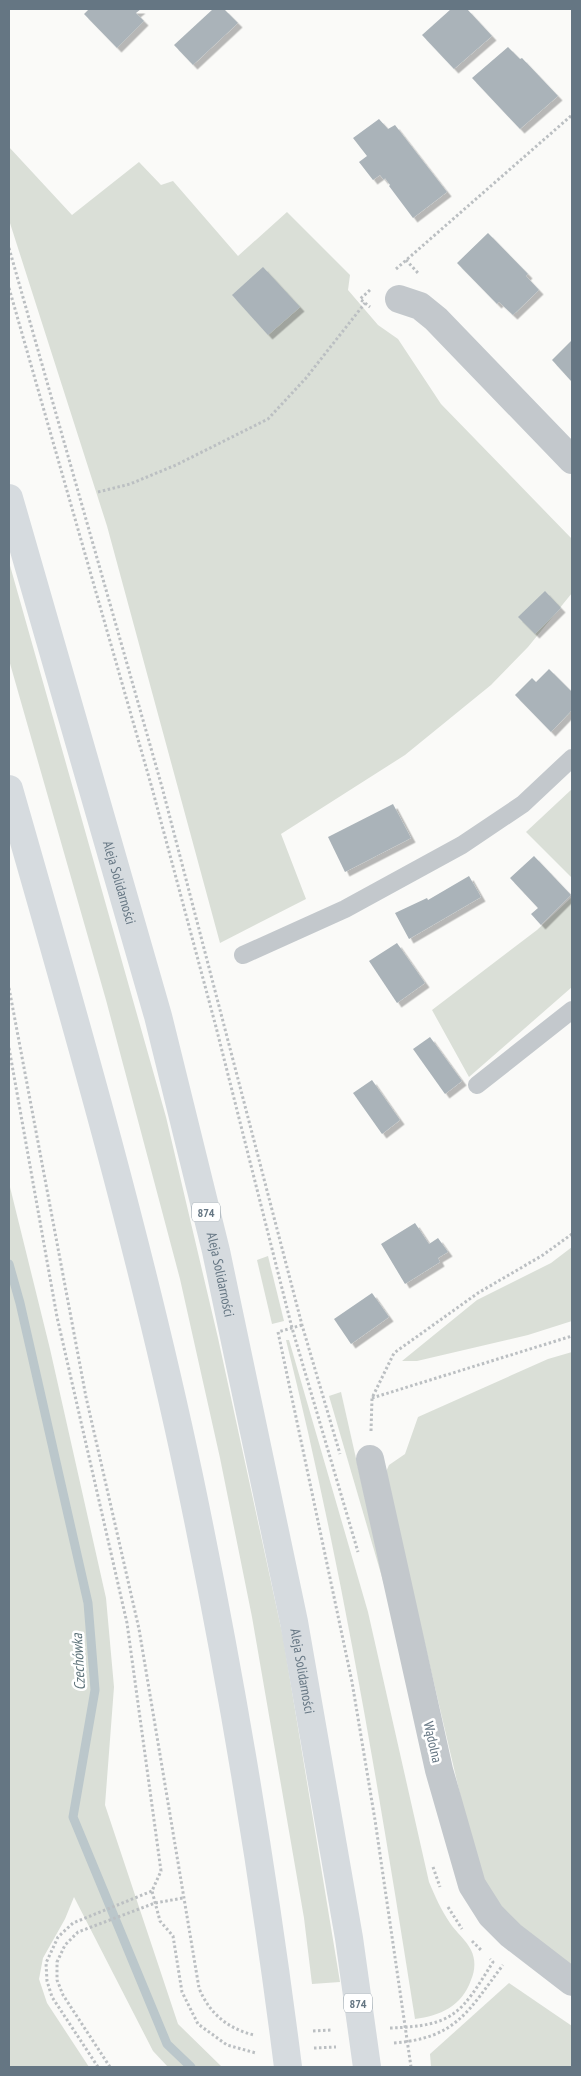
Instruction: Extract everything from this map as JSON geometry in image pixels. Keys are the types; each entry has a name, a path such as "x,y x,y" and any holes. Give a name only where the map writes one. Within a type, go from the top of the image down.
{"main road":[{"name":"Aleja Solidarności","path":"9,498 158,1016 216,1251 294,1622 349,1938 367,2067"},
{"path":"9,789 101,1114 186,1465 235,1715 273,1952 288,2067"}],"street":[{"path":"399,299 420,306 436,319 572,460"},
{"name":"Wądolna","path":"370,1459 439,1770 472,1885 491,1915 511,1935 572,1982"}],"lane":[{"path":"243,955 345,909 462,845 523,804 572,758"},
{"path":"477,1085 572,1010"}],"path":[{"path":"391,273 572,114"},
{"path":"9,248 165,797 302,1325 341,1455"},
{"path":"98,492 130,484 176,465 268,419 306,378 365,304 360,299 375,286"},
{"path":"9,288 154,798 216,1027 305,1375"},
{"path":"9,988 86,1396 139,1629 199,1988 204,2001 226,2023 242,2032 254,2035"},
{"path":"9,1048 57,1317 127,1623 160,1871 152,1891 160,1921 173,1936 182,1992 198,2024 227,2045 252,2053"},
{"path":"370,1459 372,1398 394,1354 478,1293 543,1254 572,1234"},
{"path":"302,1325 278,1332 352,1682 375,1820 411,2067"},
{"path":"372,1398 572,1336"},
{"path":"98,2067 52,1997 47,1981 46,1963 58,1937 73,1923 152,1891"},
{"path":"110,2067 63,1995 57,1980 57,1962 66,1945 78,1932 155,1903 183,1898"},
{"path":"419,2041 438,2035 465,2015 509,1958"},
{"path":"318,2048 344,2046"}],"shaded area":[{"path":"9,147 72,215 139,162 161,185 173,181 238,256 287,212 350,275 348,290 378,325 398,339 441,404 572,539 572,593 528,647 491,685 405,755 281,834 306,899 220,943 107,526 9,220"},
{"path":"9,562 166,1117 218,1338 283,1637 340,1982 312,1984 304,1918 252,1617 220,1458 180,1279 106,1000 9,660"},
{"path":"572,789 572,878 526,832"},
{"path":"572,897 572,987 469,1077 432,1010 537,930"},
{"path":"9,1183 50,1349 106,1598 114,1687 105,1805 178,2024 222,2067 168,2067 153,2051 74,1897 65,1919 43,1958 39,1979 47,2003 89,2067 9,2067"},
{"path":"572,1247 572,1321 528,1335 417,1361 402,1361 477,1300 551,1263"},
{"path":"268,1256 284,1321 272,1324 257,1260"},
{"path":"286,1340 289,1340 368,1612 429,1882 444,1913 469,1947 474,1958 472,1977 462,1997 449,2008 424,2018 415,2019 388,1848 342,1593 325,1509"},
{"path":"572,1352 572,1966 530,1935 509,1916 488,1889 481,1871 467,1824 385,1474 389,1465 405,1454 418,1417 548,1359"},
{"path":"341,1392 386,1591 329,1396"},
{"path":"509,1983 572,2026 572,2067 431,2067 430,2054"}],"building":[{"path":"89,9 141,9 136,13 144,21 117,48 84,14"},
{"path":"213,9 224,9 238,23 193,65 174,45"},
{"path":"451,9 467,9 492,36 454,69 422,35"},
{"path":"508,47 520,59 522,58 558,96 520,129 472,78"},
{"path":"379,119 388,129 395,125 447,192 413,218 385,178 384,180 380,175 373,180 359,162 367,156 353,138"},
{"path":"488,233 528,274 526,276 539,290 513,315 499,302 497,304 457,263"},
{"path":"263,267 300,307 268,335 232,295"},
{"path":"572,340 572,382 552,360"},
{"path":"545,591 561,608 535,634 518,617"},
{"path":"549,669 572,692 572,710 551,732 515,695 532,678 536,682"},
{"path":"393,804 411,838 345,872 328,837"},
{"path":"534,856 571,895 541,925 531,914 538,908 510,878"},
{"path":"469,876 481,897 409,939 395,913 427,898 428,900"},
{"path":"397,943 425,983 397,1003 369,961"},
{"path":"430,1037 462,1081 445,1094 413,1049"},
{"path":"372,1080 400,1120 382,1134 353,1093"},
{"path":"415,1223 429,1244 438,1238 448,1252 438,1258 440,1262 405,1284 381,1244"},
{"path":"372,1293 389,1317 351,1344 334,1319"}],"waterway":[{"name":"Czechówka","path":"9,1264 20,1303 88,1603 95,1690 73,1817 167,2044 191,2067"}]}
